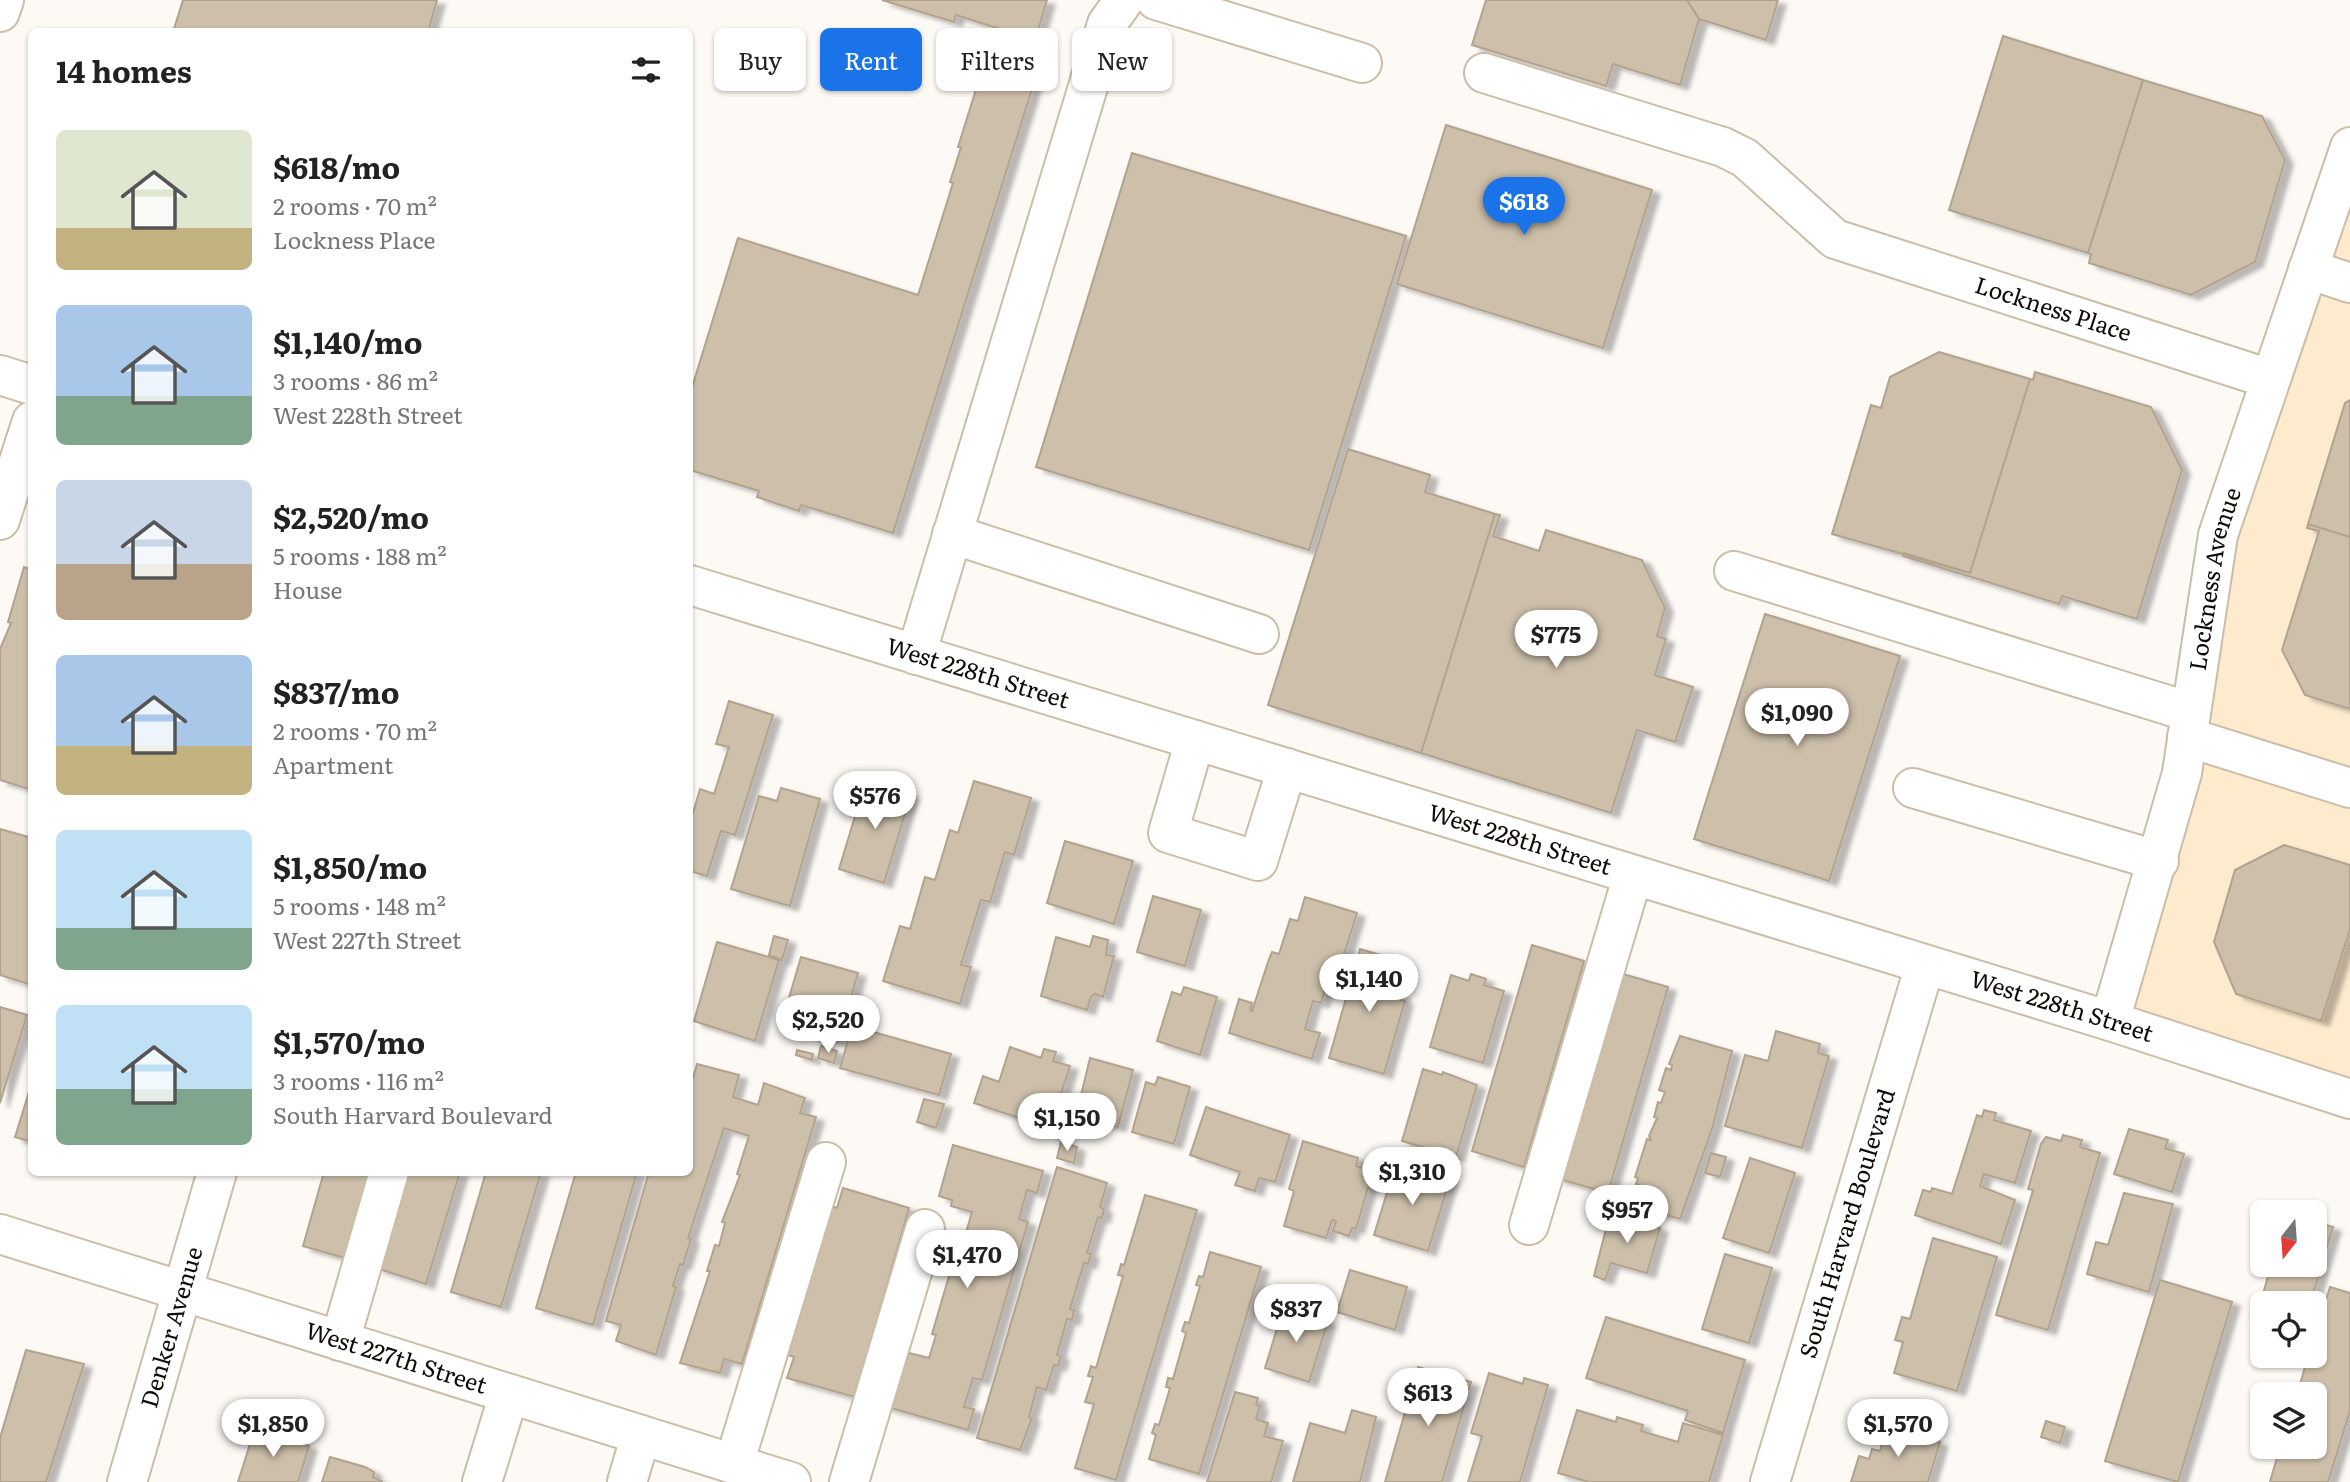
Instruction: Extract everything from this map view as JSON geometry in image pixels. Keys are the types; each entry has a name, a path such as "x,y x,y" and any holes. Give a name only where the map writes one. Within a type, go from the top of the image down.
{"street":[{"path":"0,12 4,0"},
{"path":"916,655 1107,24 1124,0"},
{"path":"1156,0 1362,63"},
{"name":"Lockness Place","path":"1484,73 1723,147 1745,158 1835,239 2270,379"},
{"name":"Lockness Avenue","path":"2110,1021 2159,861 2182,773 2218,535 2350,147"},
{"path":"2308,270 2350,283"},
{"path":"0,375 28,384"},
{"path":"0,520 28,433"},
{"path":"953,534 1259,634"},
{"path":"1734,571 2188,724 2350,788"},
{"name":"West 228th Street","path":"693,586 2110,1021 2350,1098"},
{"path":"1195,740 1168,833 1258,861 1287,768"},
{"path":"1913,788 2159,861"},
{"path":"1529,1225 1633,875"},
{"name":"South Harvard Boulevard","path":"1770,1482 1925,965"},
{"path":"734,1464 826,1162"},
{"name":"Denker Avenue","path":"127,1482 216,1176"},
{"path":"340,1341 388,1176"},
{"path":"849,1482 925,1229"},
{"name":"West 227th Street","path":"0,1234 791,1482"},
{"path":"482,1482 509,1394"},
{"path":"627,1482 641,1435"}],"shaded area":[{"path":"2350,156 2350,1091 2115,1017 2200,662"}],"building":[{"path":"183,0 437,0 429,28 174,28"},
{"path":"882,0 1047,0 1039,28 997,28 956,15 954,22"},
{"path":"1486,0 1687,0 1699,19 1680,85 1613,64 1606,86 1472,45"},
{"path":"1687,0 1778,0 1766,40 1699,19"},
{"path":"2003,36 2143,80 2088,253 1949,210"},
{"path":"2143,80 2262,116 2285,160 2255,262 2191,295 2089,263 2091,254 2088,253"},
{"path":"976,91 1031,91 893,533 801,505 799,511 757,497 759,491 693,471 693,384 738,238 918,295 953,183 950,182 961,147 958,147"},
{"path":"1446,125 1652,190 1603,348 1397,284"},
{"path":"1132,153 1406,236 1309,550 1036,467"},
{"path":"1939,352 2030,379 1970,573 1832,534 1871,405 1881,408 1890,377"},
{"path":"2035,372 2151,407 2182,470 2137,619 2062,596 2059,604 1903,556 1904,553 1970,573 2030,379 2033,380"},
{"path":"2350,400 2350,537 2308,524 2345,403"},
{"path":"1348,449 1430,475 1425,492 1495,514 1421,753 1268,705"},
{"path":"1495,514 1500,515 1493,536 1539,551 1546,530 1642,560 1665,608 1657,636 1666,639 1655,675 1693,687 1675,742 1637,730 1611,813 1421,753"},
{"path":"2308,524 2350,537 2350,709 2305,695 2282,650 2319,531 2307,528"},
{"path":"24,567 28,568 28,789 0,780 0,649 11,623 8,622"},
{"path":"1765,614 1900,656 1829,881 1694,839"},
{"path":"729,701 773,715 735,835 721,831 707,876 693,872 693,813 700,789 714,794 729,747 716,744"},
{"path":"866,780 911,794 884,883 839,869"},
{"path":"974,781 1031,798 1014,855 1005,852 990,902 981,900 961,965 971,967 960,1004 883,981 900,926 910,929 925,877 935,880 950,830 958,833"},
{"path":"781,788 820,799 790,906 731,889 759,796 777,801"},
{"path":"0,829 28,837 28,984 0,975"},
{"path":"1065,841 1133,861 1114,924 1047,903"},
{"path":"2284,845 2350,865 2350,929 2321,1021 2236,994 2214,942 2235,870"},
{"path":"1153,896 1201,910 1185,966 1137,952"},
{"path":"1305,897 1357,913 1342,961 1335,959 1321,1003 1313,1001 1305,1029 1320,1033 1312,1059 1229,1033 1239,999 1252,1003 1252,1011 1272,952 1279,954 1290,919 1298,921"},
{"path":"774,936 788,940 782,960 769,955"},
{"path":"1093,936 1108,940 1106,955 1114,956 1103,997 1095,994 1091,997 1087,1010 1041,996 1056,937 1090,947"},
{"path":"717,942 779,960 755,1041 694,1021"},
{"path":"1532,945 1584,961 1524,1167 1472,1151"},
{"path":"1360,949 1401,961 1391,997 1394,993 1402,996 1401,1000 1405,1001 1384,1074 1329,1058"},
{"path":"801,957 858,973 838,1042 781,1025"},
{"path":"1616,972 1668,987 1608,1193 1556,1178"},
{"path":"1471,974 1486,979 1484,985 1504,991 1483,1063 1430,1047 1451,975 1469,981"},
{"path":"1184,987 1217,997 1200,1055 1157,1041 1172,992 1181,995"},
{"path":"0,1007 27,1015 0,1103"},
{"path":"852,1026 951,1054 939,1095 840,1068"},
{"path":"1776,1031 1820,1044 1818,1053 1829,1056 1802,1148 1725,1126 1745,1055 1768,1061"},
{"path":"1680,1036 1732,1051 1712,1129 1680,1219 1642,1208 1639,1185 1636,1184 1638,1178 1635,1177 1647,1139 1651,1140 1649,1136 1657,1118 1654,1117 1658,1102 1661,1103 1665,1092 1659,1090 1666,1068 1671,1070 1672,1065 1669,1064"},
{"path":"821,1046 837,1051 834,1063 818,1058"},
{"path":"1010,1047 1041,1058 1044,1049 1056,1052 1053,1061 1070,1066 1057,1106 1065,1109 1061,1121 1053,1121 1060,1123 1057,1135 1048,1132 1049,1128 974,1103 983,1076 999,1082"},
{"path":"797,1050 813,1054 812,1060 796,1055"},
{"path":"1090,1058 1133,1070 1118,1127 1076,1116"},
{"path":"697,1064 739,1075 733,1097 758,1105 764,1083 805,1098 800,1113 816,1117 742,1364 724,1359 720,1373 680,1363 710,1271 707,1271 715,1245 719,1246 725,1223 722,1222 740,1175 737,1174 749,1136 724,1128 688,1238 691,1239 683,1265 680,1264 673,1286 676,1287 656,1355 616,1341 621,1325 606,1321 648,1176 693,1176 693,1078"},
{"path":"1423,1069 1442,1075 1443,1072 1477,1085 1456,1157 1402,1141"},
{"path":"1158,1077 1190,1087 1174,1144 1132,1132 1146,1082 1155,1085"},
{"path":"28,1095 28,1141 15,1137"},
{"path":"924,1099 944,1104 936,1128 917,1122"},
{"path":"1206,1107 1290,1135 1275,1182 1259,1178 1255,1191 1235,1185 1240,1172 1190,1155"},
{"path":"1984,1110 1996,1113 1994,1120 2031,1131 2015,1183 1984,1174 1980,1186 2015,1200 2001,1244 1915,1215 1923,1190 1931,1192 1932,1188 1952,1194 1977,1115 1982,1117"},
{"path":"2129,1129 2168,1140 2165,1148 2184,1154 2172,1192 2114,1174"},
{"path":"2063,1135 2082,1140 2080,1147 2100,1153 2048,1330 1996,1315 2033,1190 2028,1189 2041,1144 2046,1137 2061,1141"},
{"path":"1303,1141 1358,1158 1356,1166 1373,1171 1356,1229 1352,1228 1349,1236 1333,1231 1336,1221 1332,1220 1326,1238 1284,1226 1294,1191 1289,1189"},
{"path":"1061,1142 1077,1147 1074,1163 1057,1158"},
{"path":"953,1145 1043,1171 1037,1193 1027,1190 1019,1219 1028,1222 982,1380 973,1378 964,1407 974,1409 968,1430 877,1404 891,1354 907,1359 909,1353 929,1358 936,1335 932,1334 961,1235 965,1236 972,1212 951,1206 952,1200 939,1196"},
{"path":"1711,1153 1726,1157 1720,1177 1705,1173"},
{"path":"1750,1158 1795,1173 1769,1253 1723,1238"},
{"path":"1396,1163 1415,1169 1417,1166 1450,1179 1428,1251 1374,1235"},
{"path":"1057,1167 1107,1183 1100,1207 1104,1209 1102,1218 1098,1217 1087,1253 1091,1254 1088,1264 1084,1263 1070,1309 1074,1310 1072,1320 1067,1319 1057,1355 1061,1356 1058,1366 1054,1365 1046,1390 1037,1387 1029,1417 1032,1418 1020,1450 977,1438"},
{"path":"323,1176 377,1176 352,1260 303,1246"},
{"path":"404,1176 459,1176 426,1284 376,1268"},
{"path":"485,1176 540,1176 501,1307 451,1292"},
{"path":"575,1176 636,1176 593,1325 536,1308"},
{"path":"843,1188 909,1208 855,1397 787,1378 794,1357 788,1355 832,1206 837,1208"},
{"path":"2124,1193 2173,1204 2149,1292 2087,1274 2096,1242 2108,1245"},
{"path":"1145,1195 1197,1210 1116,1480 1075,1468 1094,1404 1085,1402 1093,1377 1088,1376 1091,1366 1096,1368 1123,1276 1118,1275 1121,1264 1124,1265"},
{"path":"1610,1213 1660,1228 1647,1273 1611,1263 1605,1280 1594,1276"},
{"path":"2328,1226 2333,1227 2328,1244"},
{"path":"1933,1238 1997,1257 1957,1391 1894,1373 1903,1342 1895,1340 1902,1317 1910,1319"},
{"path":"1210,1252 1261,1267 1199,1474 1149,1459 1156,1435 1152,1433 1155,1424 1159,1425 1170,1388 1166,1387 1168,1378 1173,1379 1186,1333 1182,1331 1185,1322 1189,1323 1200,1286 1196,1285 1199,1276 1203,1277"},
{"path":"1725,1254 1772,1268 1749,1343 1702,1329"},
{"path":"1350,1270 1407,1287 1395,1330 1337,1312"},
{"path":"2267,1278 2318,1278 2314,1291 2264,1291"},
{"path":"2160,1280 2232,1302 2178,1482 2105,1461"},
{"path":"2330,1287 2350,1293 2350,1411 2328,1482 2270,1482 2277,1459 2327,1459 2327,1382 2301,1382 2305,1368 2327,1368 2327,1296"},
{"path":"1284,1305 1328,1321 1309,1382 1265,1368"},
{"path":"1606,1317 1745,1360 1723,1433 1685,1420 1688,1411 1586,1378"},
{"path":"26,1350 84,1364 46,1482 0,1482 0,1438"},
{"path":"1418,1367 1471,1382 1442,1482 1385,1482"},
{"path":"1489,1373 1523,1384 1524,1378 1548,1385 1520,1482 1468,1482 1482,1436 1471,1433"},
{"path":"1235,1392 1258,1398 1256,1405 1260,1406 1256,1419 1268,1423 1264,1436 1283,1441 1271,1482 1207,1482"},
{"path":"1352,1410 1376,1417 1360,1482 1293,1482 1310,1423 1345,1433"},
{"path":"1577,1410 1616,1422 1617,1417 1643,1425 1641,1431 1678,1442 1683,1423 1723,1435 1709,1482 1589,1482 1558,1473"},
{"path":"2046,1421 2065,1427 2060,1443 2041,1437"},
{"path":"1887,1426 1940,1442 1928,1482 1851,1482 1859,1456 1869,1459 1872,1449 1880,1451"},
{"path":"255,1428 274,1435 276,1430 286,1433 285,1438 309,1446 298,1482 238,1482"},
{"path":"330,1457 365,1467 374,1472 373,1477 383,1482 322,1482"}]}
